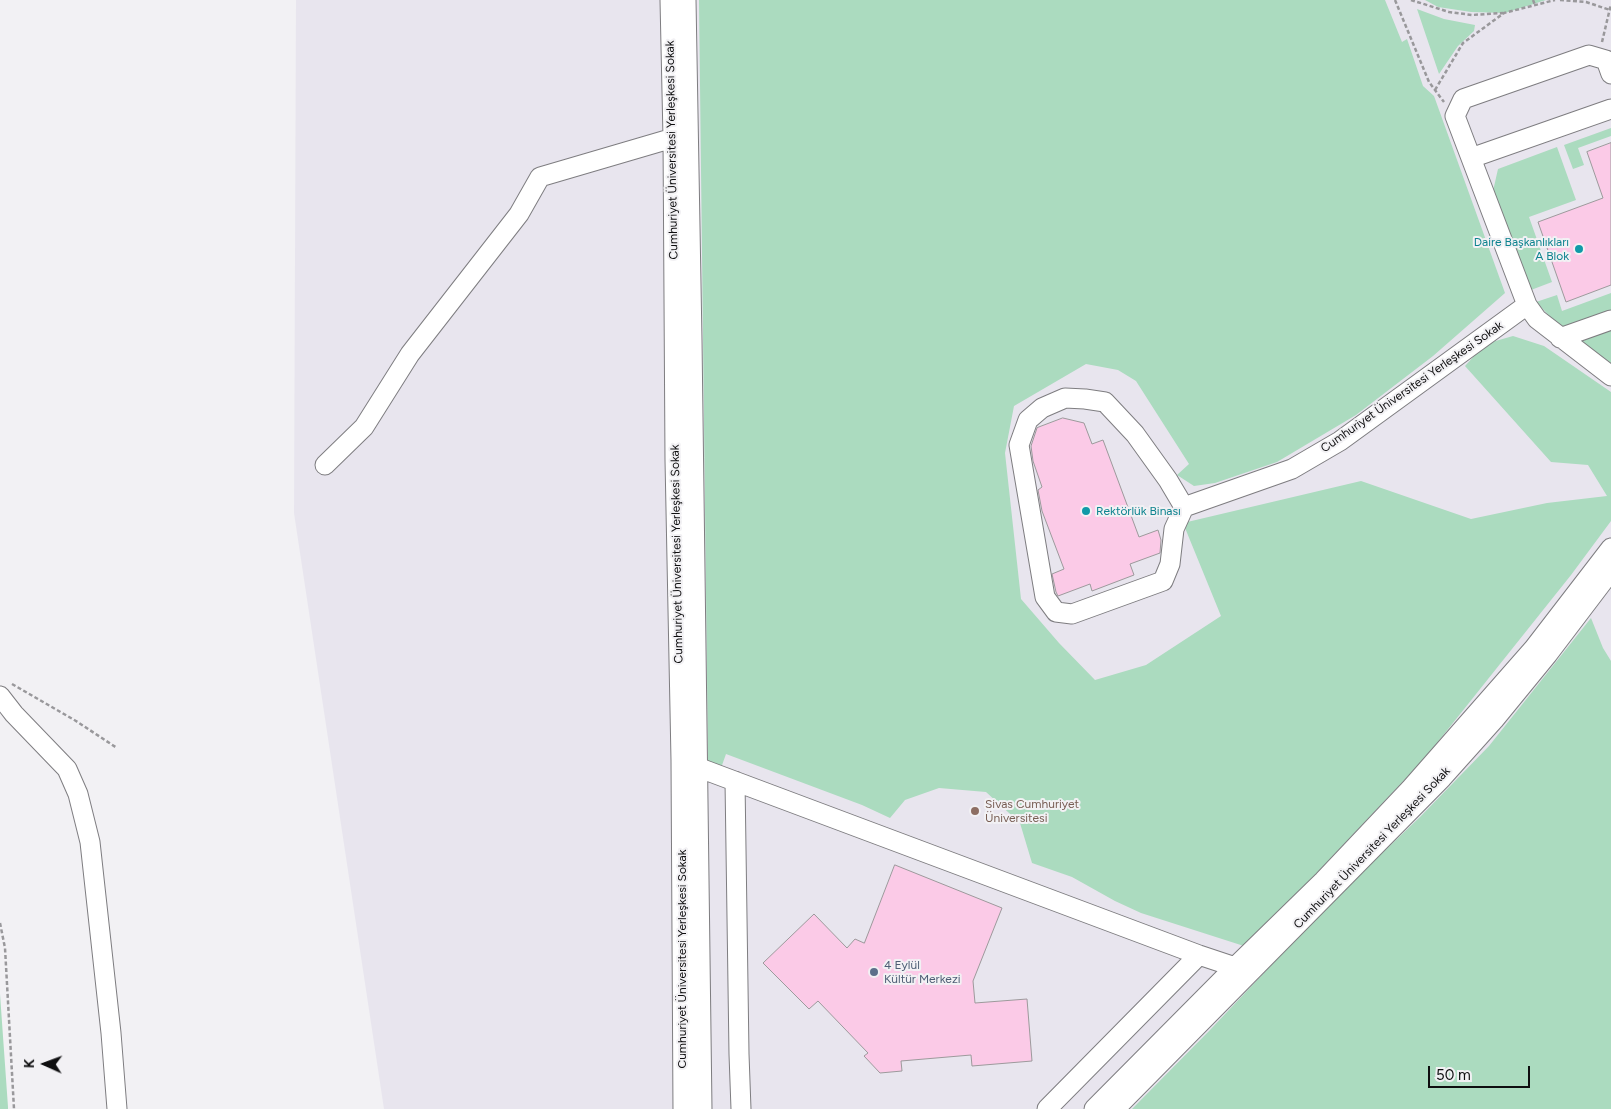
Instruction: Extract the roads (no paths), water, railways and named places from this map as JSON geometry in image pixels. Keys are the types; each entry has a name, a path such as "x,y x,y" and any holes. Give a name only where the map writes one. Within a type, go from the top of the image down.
{"street":[{"name":"Cumhuriyet Üniversitesi Yerleşkesi Sokak","path":"670,0 675,460 681,770 683,1109"},
{"name":"Cumhuriyet Üniversitesi Yerleşkesi Sokak","path":"686,0 702,1109"},
{"path":"1611,74 1606,60 1589,56 1463,100 1455,116 1526,305 1537,319 1611,376"},
{"path":"1471,158 1611,109"},
{"path":"325,465 364,427 410,354 519,214 540,177 672,138"},
{"name":"Cumhuriyet Üniversitesi Yerleşkesi Sokak","path":"1184,507 1292,470 1340,441 1526,305"},
{"path":"1560,338 1611,320"},
{"path":"1065,398 1105,402 1135,434 1168,480 1184,507 1174,530 1170,564 1163,581 1072,614 1056,612 1045,597 1019,445 1028,420 1042,408 1065,398"},
{"name":"Cumhuriyet Üniversitesi Yerleşkesi Sokak","path":"1094,1109 1323,881 1444,752 1534,648 1611,548"},
{"name":"Cumhuriyet Üniversitesi Yerleşkesi Sokak","path":"1115,1109 1442,778 1524,684 1611,571"},
{"path":"4,689 14,714 67,769 78,794 90,842 111,1033 117,1109"},
{"path":"697,767 1198,955 1235,967"},
{"path":"735,781 741,1109"},
{"path":"1047,1109 1198,955"}],"place":[{"name":"Daire Başkanlıkları A Blok","path":"1579,249"},
{"name":"Rektörlük Binası","path":"1086,511"},
{"name":"Sivas Cumhuriyet Üniversitesi","path":"975,811"},
{"name":"4 Eylül Kültür Merkezi","path":"874,972"}]}
